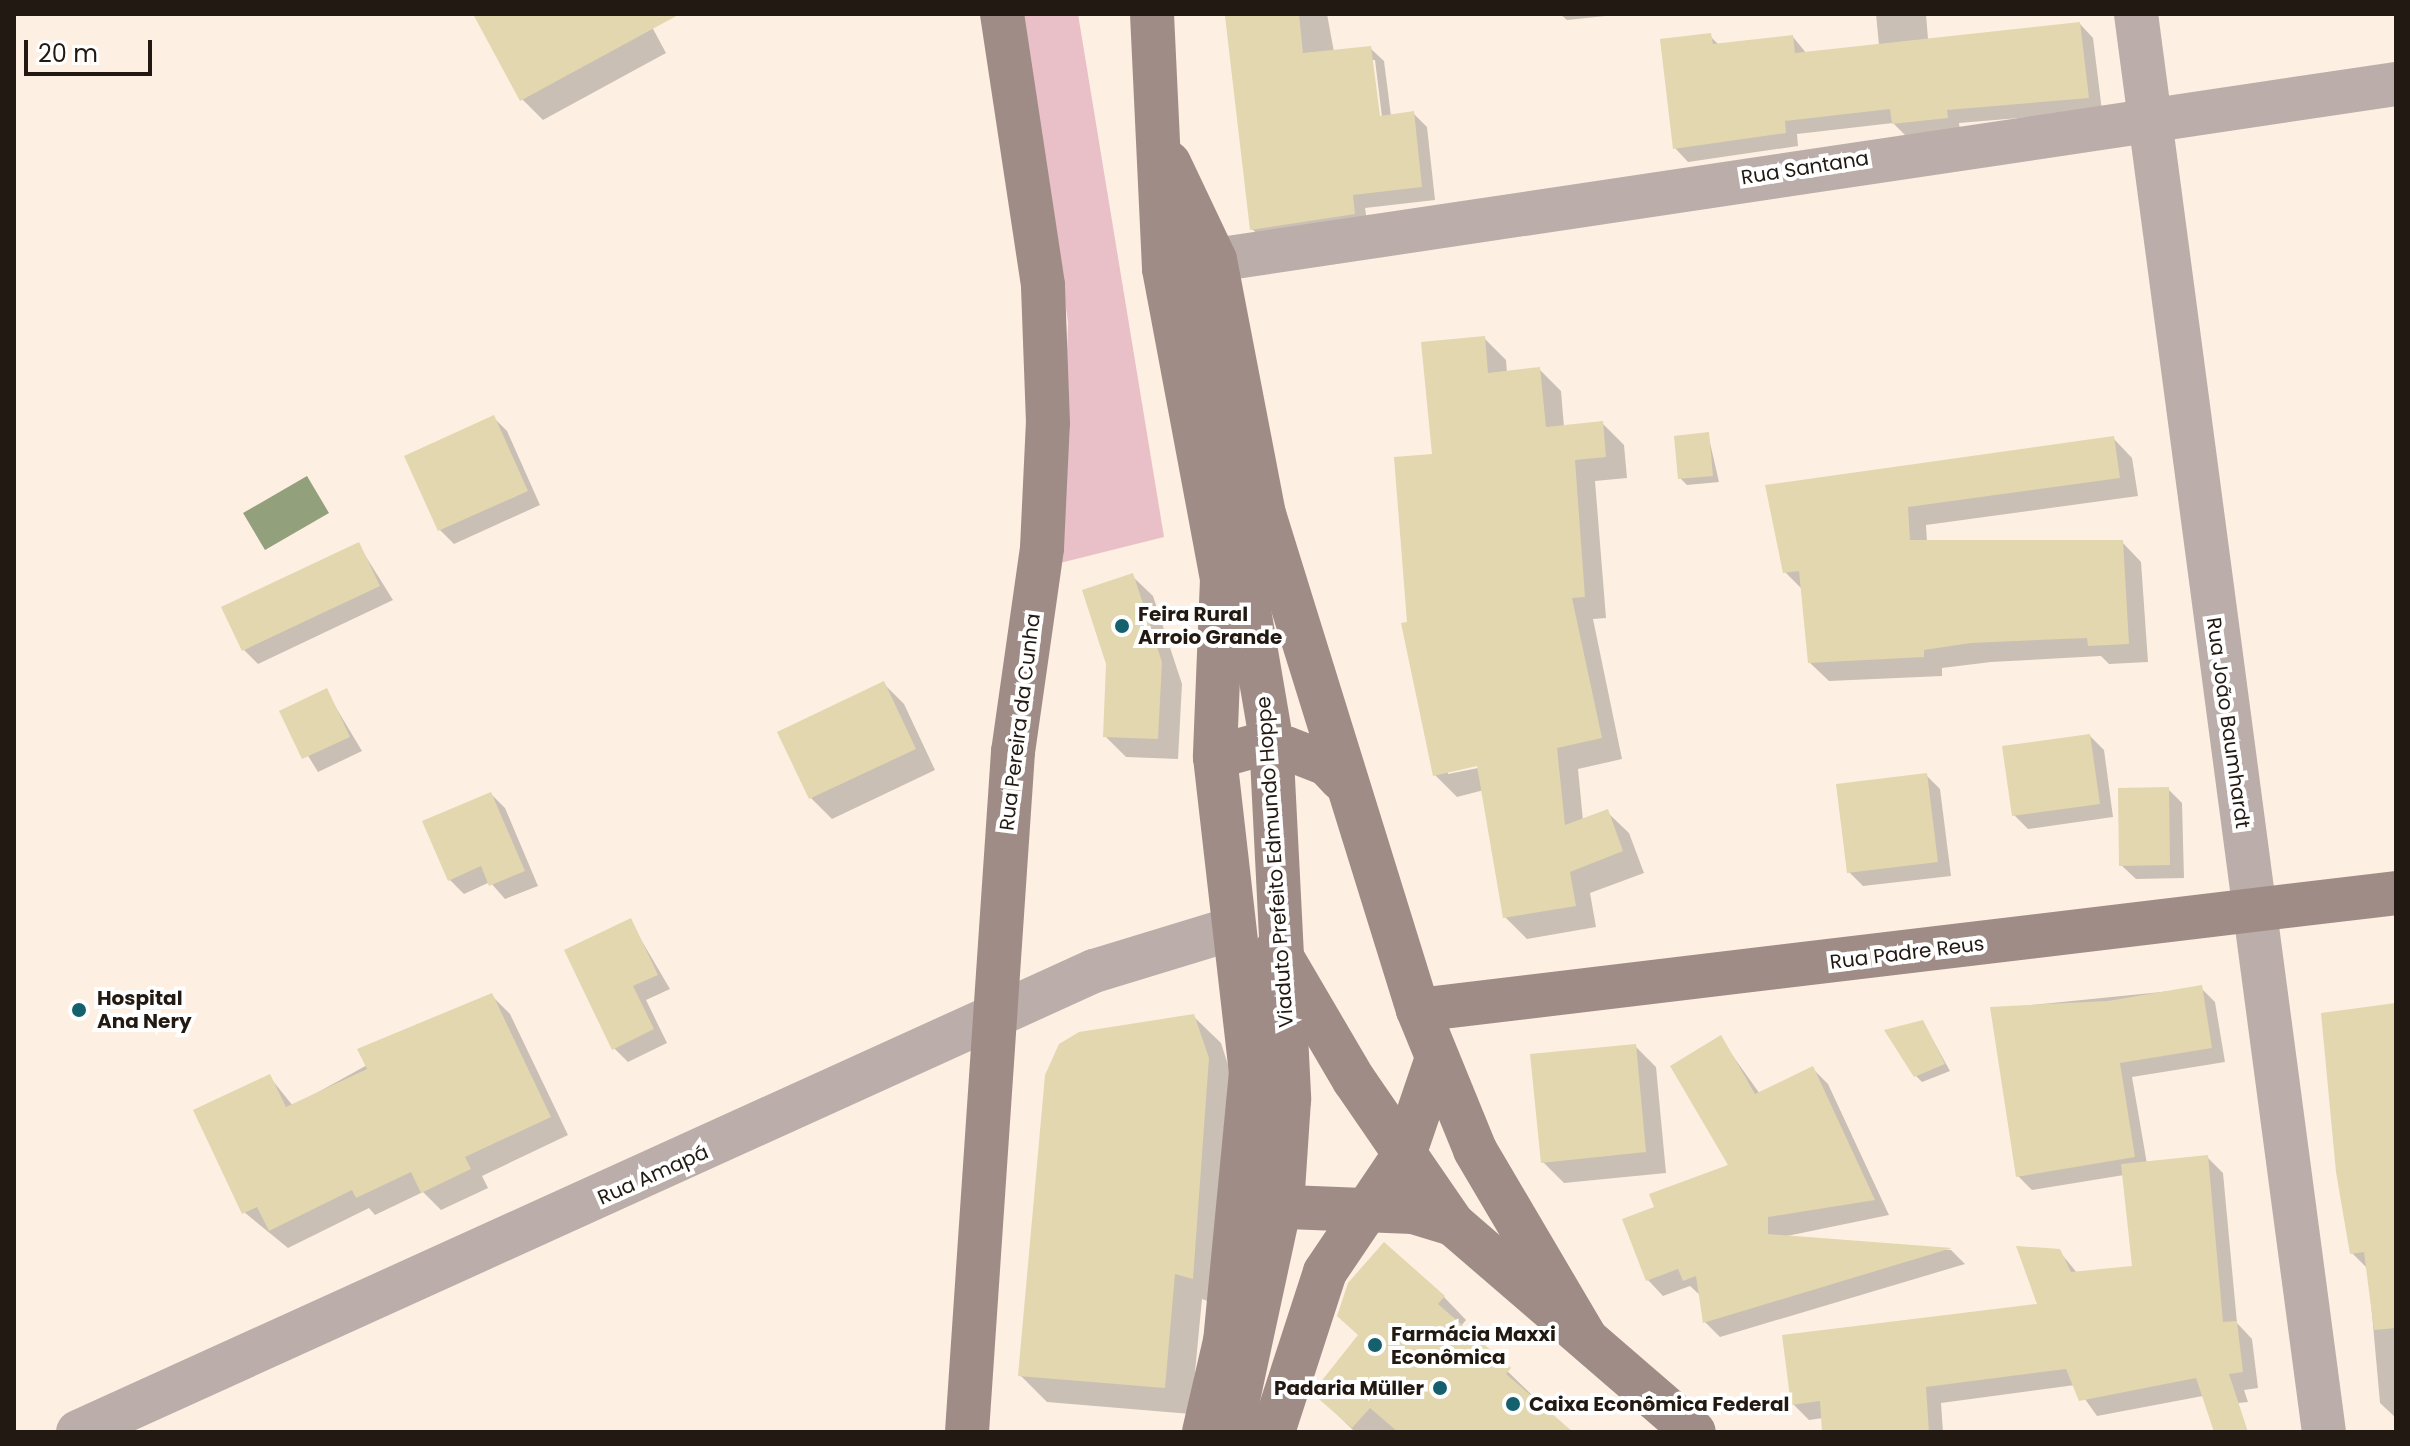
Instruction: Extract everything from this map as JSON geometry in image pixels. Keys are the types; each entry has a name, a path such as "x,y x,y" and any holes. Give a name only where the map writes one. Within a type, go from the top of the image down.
{"main road":[{"name":"Rua Pereira da Cunha","path":"967,1432 999,1019 1013,752 1042,548 1048,423 1043,285 1002,14"},
{"path":"1152,14 1164,153 1164,269 1222,579 1215,757 1256,1170 1269,1198 1298,1208 1365,1208 1453,1224"},
{"name":"Viaduto Prefeito Edmundo Hoppe","path":"1164,153 1203,262 1271,739 1289,1100 1283,1191 1231,1432"},
{"path":"1203,262 1264,514 1341,779 1418,1010 1475,1150 1585,1337"},
{"path":"1215,757 1255,746 1286,748 1327,764 1341,779"},
{"path":"1221,837 1300,991 1404,1155 1453,1224 1694,1432"},
{"name":"Rua Padre Reus","path":"1418,1010 2253,913 2396,893"},
{"path":"1273,1432 1314,1299 1365,1208 1404,1155 1437,1058"},
{"path":"1204,1432 1225,1341 1251,1121"}],"street":[{"name":"Rua João Baumhardt","path":"2136,14 2324,1432"},
{"name":"Rua Santana","path":"1203,262 2148,115 2396,84"},
{"name":"Rua Amapá","path":"78,1432 999,1019 1094,971 1231,929"}],"shaded area":[{"path":"1022,14 1078,14 1164,537 1060,563 1068,322"},
{"path":"307,476 329,513 265,550 243,513"}],"building":[{"path":"473,14 680,14 520,101"},
{"path":"1299,14 1303,53 1371,46 1380,116 1414,111 1422,187 1353,195 1355,214 1250,230 1225,16"},
{"path":"2080,22 2089,98 1947,110 1948,118 1892,124 1890,109 1785,121 1786,133 1673,149 1660,39 1711,33 1713,44 1793,35 1795,53"},
{"path":"1485,336 1488,373 1540,367 1546,427 1603,421 1606,457 1575,460 1585,597 1572,598 1602,738 1557,748 1565,825 1608,809 1623,851 1570,872 1576,906 1503,918 1477,766 1433,776 1401,623 1407,622 1394,457 1432,454 1421,342"},
{"path":"494,415 528,491 438,531 404,456"},
{"path":"1709,432 1713,476 1678,479 1674,436"},
{"path":"2114,436 2120,478 1908,507 1910,540 2123,540 2129,644 2088,646 2087,638 1971,643 1924,650 1924,657 1808,663 1799,571 1783,573 1765,485"},
{"path":"359,542 380,586 242,651 221,607"},
{"name":"Feira Rural Arroio Grande","path":"1133,573 1162,662 1158,739 1103,737 1106,664 1082,590"},
{"path":"884,681 916,749 809,799 777,732"},
{"path":"327,688 350,737 302,759 279,711"},
{"path":"2090,734 2100,804 2012,816 2002,746"},
{"path":"1927,773 1938,862 1847,873 1836,784"},
{"path":"2169,787 2170,865 2119,866 2118,788"},
{"path":"491,792 525,871 489,886 481,866 448,881 422,821"},
{"path":"631,918 658,975 633,986 654,1029 612,1050 564,950"},
{"path":"2202,985 2212,1048 2120,1063 2135,1157 2016,1177 1990,1007 2108,1001"},
{"path":"492,993 551,1117 465,1157 471,1169 421,1193 411,1172 356,1198 352,1190 269,1231 257,1207 242,1214 193,1110 270,1074 286,1107 367,1069 357,1049"},
{"path":"2396,1003 2396,1328 2374,1330 2364,1252 2350,1254 2336,1172 2321,1013"},
{"path":"1194,1014 1209,1058 1193,1279 1175,1274 1165,1388 1018,1376 1045,1075 1059,1044 1079,1032"},
{"path":"1923,1020 1945,1064 1914,1077 1884,1030"},
{"path":"1721,1035 1755,1094 1813,1066 1875,1200 1768,1217 1768,1234 1952,1248 1703,1323 1696,1276 1683,1281 1678,1269 1646,1281 1622,1219 1654,1207 1649,1194 1728,1165 1670,1066"},
{"path":"1636,1044 1646,1152 1541,1163 1530,1054"},
{"path":"2208,1155 2223,1322 2237,1321 2243,1372 2229,1374 2248,1432 2214,1432 2196,1378 2079,1401 2066,1369 1926,1387 1929,1432 1822,1432 1820,1401 1791,1405 1782,1335 2037,1304 2016,1246 2060,1249 2071,1272 2132,1266 2121,1164"},
{"path":"1384,1242 1445,1296 1438,1304 1511,1368 1506,1374 1573,1432 1398,1432 1370,1408 1352,1428 1312,1393 1358,1335 1337,1316 1348,1283"}],"place":[{"name":"Feira Rural Arroio Grande","path":"1122,626"},
{"name":"Hospital Ana Nery","path":"79,1010"},
{"name":"Farmácia Maxxi Econômica","path":"1375,1345"},
{"name":"Padaria Müller","path":"1440,1388"},
{"name":"Caixa Econômica Federal","path":"1513,1404"}]}
